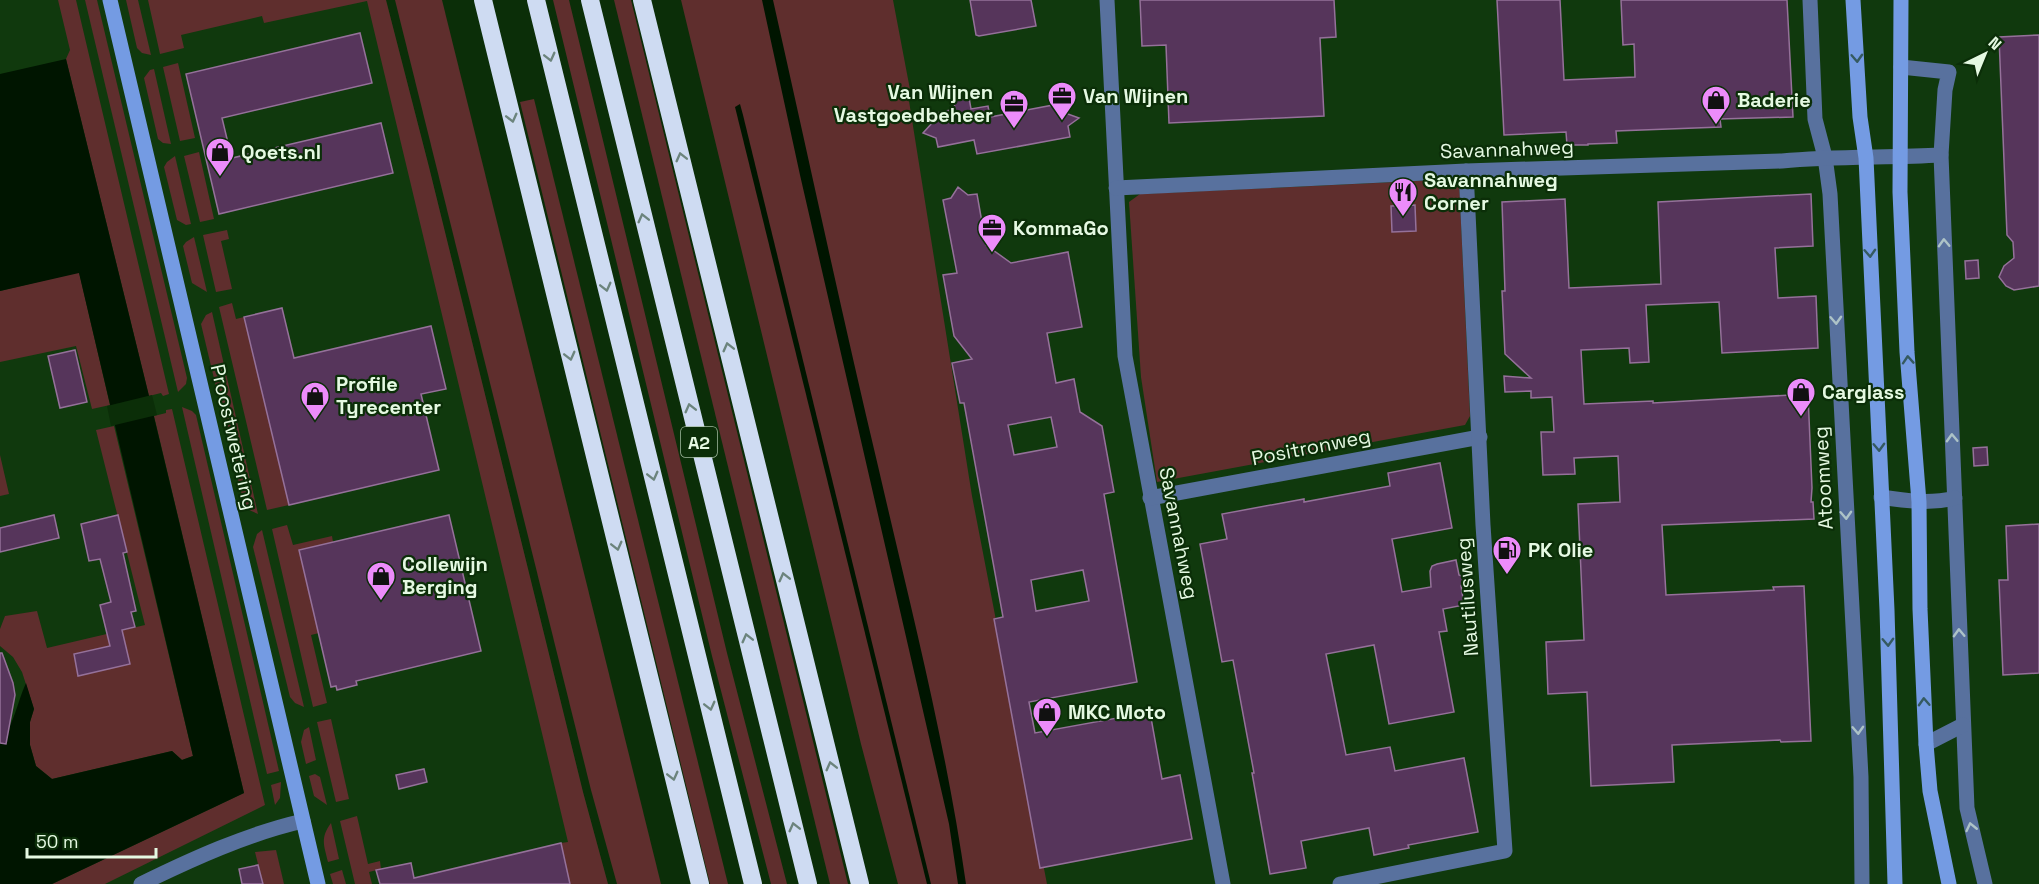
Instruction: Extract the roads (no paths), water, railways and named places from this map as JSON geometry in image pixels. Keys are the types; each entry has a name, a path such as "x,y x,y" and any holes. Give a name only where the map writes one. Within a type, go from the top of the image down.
{"highway":[{"path":"483,0 700,884"},
{"path":"536,0 753,884"},
{"name":"A2","path":"590,0 808,884"},
{"path":"642,0 860,884"}],"main road":[{"name":"Proostwetering","path":"110,0 318,884"},
{"path":"1853,0 1860,117 1866,158 1895,884"},
{"path":"1901,0 1900,158 1907,352 1919,502 1920,609 1926,744 1930,791 1949,884"}],"street":[{"name":"Savannahweg","path":"1107,0 1125,356 1223,884"},
{"name":"Atoomweg","path":"1810,0 1815,118 1825,157 1830,194 1861,777 1862,884"},
{"path":"1901,67 1949,72 1945,90 1941,155 1963,725 1967,808 1985,884"},
{"path":"1900,158 1941,155"},
{"name":"Savannahweg","path":"1116,188 1466,171 1782,161 1825,157 1900,158"},
{"name":"Nautilusweg","path":"1340,884 1505,851 1483,525 1466,171"},
{"name":"Positronweg","path":"1150,498 1480,437"},
{"path":"1881,497 1919,502 1955,498"},
{"path":"1926,744 1963,725"},
{"path":"141,884 187,862 276,827 303,822"}],"place":[{"name":"Van Wijnen","path":"1062,122"},
{"name":"Baderie","path":"1716,126"},
{"name":"Van Wijnen Vastgoedbeheer","path":"1014,130"},
{"name":"Qoets.nl","path":"220,178"},
{"name":"Savannahweg Corner","path":"1403,218"},
{"name":"KommaGo","path":"992,254"},
{"name":"Carglass","path":"1801,418"},
{"name":"Profile Tyrecenter","path":"315,422"},
{"name":"PK Olie","path":"1507,576"},
{"name":"Collewijn Berging","path":"381,602"},
{"name":"MKC Moto","path":"1047,738"}]}
